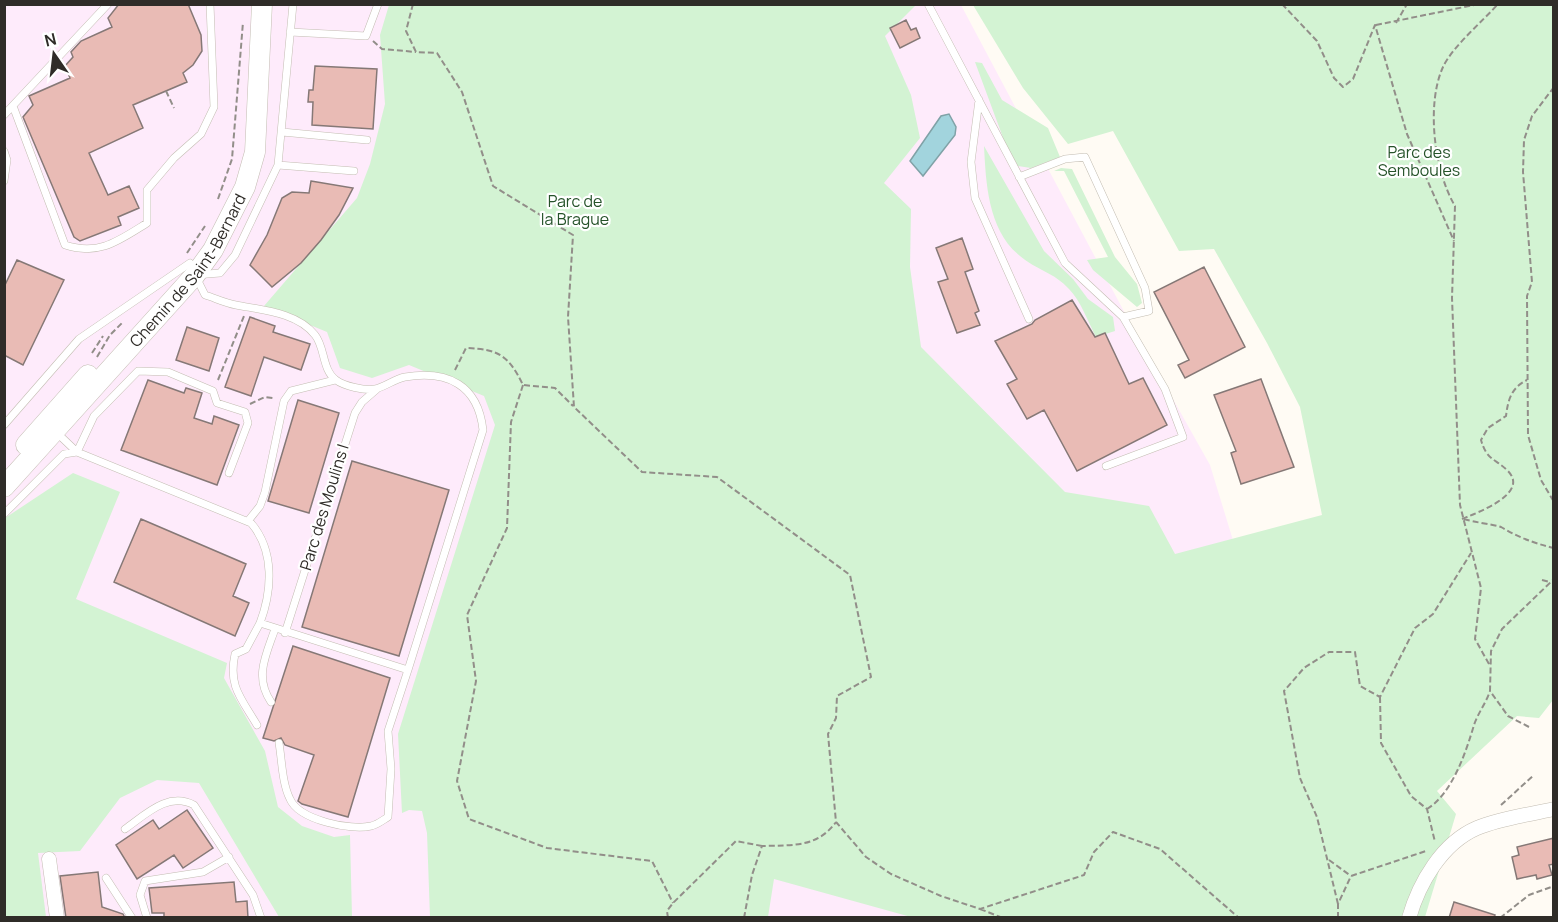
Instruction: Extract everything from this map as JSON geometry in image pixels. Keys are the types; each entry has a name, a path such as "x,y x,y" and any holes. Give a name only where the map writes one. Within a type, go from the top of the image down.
{"main road":[{"name":"Chemin de Saint-Bernard","path":"4,474 56,411 213,250 245,187 255,152 262,4"},
{"name":"Chemin de Saint-Bernard","path":"4,487 56,432 192,269 224,206 243,152 246,10"},
{"path":"56,411 56,432"}],"street":[{"path":"1409,918 1415,898 1438,853 1476,828 1554,809"},
{"path":"49,859 57,918"}],"lane":[{"path":"4,115 108,4"},
{"path":"13,106 65,244 83,251 115,243 147,223 147,190 174,158 201,134 214,107 210,4"},
{"path":"4,425 79,339 173,274 192,269 220,273 235,255 278,165 293,4"},
{"path":"290,32 366,36 378,4"},
{"path":"928,4 1065,263 1123,317 1165,389 1184,437 1106,466"},
{"path":"979,100 971,162 975,198 1029,319"},
{"path":"282,132 367,140"},
{"path":"4,152 7,160 4,181"},
{"path":"1019,177 1065,159 1085,157 1144,288 1149,311 1123,317"},
{"path":"278,165 354,171"},
{"path":"192,269 205,295 235,305 270,310 311,329 317,337 328,371 335,380"},
{"path":"76,452 94,416 138,371 168,372 213,391 217,403 244,412 248,423 229,473"},
{"path":"248,521 260,506 265,492 284,401 291,391 335,380 356,387 377,389 403,377 434,377 450,380 472,394 481,414 483,430 388,731 391,769 388,817 373,826 335,825 292,804 285,783 279,743"},
{"name":"Parc des Moulins I","path":"285,633 352,422 362,402 377,389"},
{"path":"56,432 76,452 248,521 258,532 267,552 268,588 260,623 246,649 235,654 231,672 232,684 257,725"},
{"path":"4,513 64,454 76,452"},
{"path":"260,623 285,633 408,670"},
{"path":"271,702 265,693 261,670 275,629"},
{"path":"125,829 161,804 178,800 187,802 199,811 254,895 261,918"},
{"path":"147,918 140,896 146,881 202,872 229,857"},
{"path":"106,878 132,918"}],"path":[{"path":"413,4 406,31 416,52"},
{"path":"1282,4 1317,41 1334,78 1343,87 1353,79 1375,25"},
{"path":"1396,23 1407,4"},
{"path":"1375,25 1396,23 1479,4"},
{"path":"1489,664 1475,639 1481,588 1462,519 1452,298 1455,206 1448,194 1436,146 1434,122 1443,66 1472,30 1498,4"},
{"path":"214,207 232,159 246,10"},
{"path":"1375,25 1407,134 1454,241"},
{"path":"366,36 382,49 437,54 462,92 493,186 573,235 567,317 574,407"},
{"path":"1554,87 1532,116 1524,140 1523,172 1532,282 1527,296 1528,435 1541,480 1554,502"},
{"path":"166,91 174,108"},
{"path":"173,274 206,224"},
{"path":"220,374 248,306"},
{"path":"90,365 110,335 125,321"},
{"path":"92,352 97,345"},
{"path":"450,380 466,348 488,348 507,358 523,385 511,422 507,528 467,615 476,681 457,781 469,819 547,848 652,861 673,903"},
{"path":"1462,519 1492,506 1505,498 1510,490 1512,479 1510,473 1485,455 1481,440 1488,429 1506,416 1508,401 1515,388 1528,380"},
{"path":"523,385 555,388 642,472 717,477 850,575 871,677 837,696 836,718 828,734 836,822 866,857 891,874 941,896 1003,918"},
{"path":"244,412 250,404 265,397 284,401"},
{"path":"1462,519 1482,525 1499,526 1522,540 1554,548"},
{"path":"1351,876 1438,853 1427,809 1411,796 1381,743 1380,697 1415,628 1433,614 1471,553"},
{"path":"1427,809 1440,801 1469,748 1475,723 1490,691 1491,651 1502,629 1554,579"},
{"path":"1542,580 1550,582"},
{"path":"1338,918 1338,904 1317,817 1300,778 1284,692 1304,668 1329,652 1355,652 1360,686 1380,697"},
{"path":"1490,691 1508,716 1528,727"},
{"path":"1500,805 1534,775"},
{"path":"668,918 667,910 673,903 736,841 762,846 802,846 826,836 836,822"},
{"path":"981,909 1084,875 1095,852 1113,832 1160,849 1239,918"},
{"path":"744,918 752,875 762,846"},
{"path":"1328,859 1351,876"},
{"path":"1338,904 1351,876"},
{"path":"1500,918 1529,895 1554,886"}],"shaded area":[{"path":"5,5 961,5 1128,319 1210,465 1243,573 1303,917 5,917"}],"green space":[{"path":"389,5 916,5 885,36 911,95 920,138 884,183 911,209 910,267 921,347 1065,492 1149,506 1175,554 1322,515 1300,407 1214,249 1179,251 1113,131 1068,144 1023,88 973,5 1553,5 1553,700 1539,718 1517,716 1437,791 1456,814 1425,917 911,917 774,879 768,917 430,917 427,833 422,811 409,810 402,813 398,734 495,425 484,396 409,365 372,378 340,368 327,332 264,306 357,198 370,164 385,104 380,35"},
{"path":"975,62 982,63 1002,100 1048,128 1060,157 1031,168 1018,166 1005,143"},
{"path":"984,146 1044,251 1073,279 1088,299 1113,317 1115,331 1096,337 1081,306 1069,289 1058,279 1020,256 1009,245 995,220 991,206"},
{"path":"1061,168 1072,169 1115,257 1137,284 1142,303 1137,307 1093,270 1087,260 1108,257 1064,171 1054,171"},
{"path":"73,473 120,492 76,599 227,663 224,678 265,751 278,807 302,826 334,837 350,835 352,917 279,917 199,783 157,780 120,798 80,851 38,853 46,917 5,918 5,518"}],"water":[{"path":"949,114 956,127 955,135 923,176 910,161 941,116"}],"building":[{"path":"119,4 188,4 201,35 202,51 193,65 183,73 187,82 133,105 143,128 89,153 108,195 129,186 139,208 118,217 121,225 80,241 74,237 23,117 33,105 29,96 70,78 65,66 73,57 71,52 81,41 112,27 108,18"},
{"path":"906,20 911,30 916,28 920,38 900,48 890,28"},
{"path":"315,66 377,69 373,129 312,125 313,102 308,102 309,90 313,90"},
{"path":"311,181 353,188 339,215 321,240 301,263 272,287 250,265 267,235 282,198 292,192 309,193"},
{"path":"962,238 973,269 965,272 979,311 975,313 980,325 957,333 938,282 948,279 936,248"},
{"path":"17,260 64,280 23,365 4,355 4,287"},
{"path":"1204,267 1245,347 1185,378 1178,365 1189,360 1154,292"},
{"path":"1072,300 1095,337 1105,333 1129,384 1143,378 1167,425 1077,471 1044,410 1027,419 1007,384 1017,379 995,341 1032,324 1035,320"},
{"path":"250,317 275,326 273,332 310,344 301,370 264,357 251,396 225,387"},
{"path":"187,327 219,338 209,371 176,360"},
{"path":"1261,379 1294,467 1241,484 1231,453 1236,451 1214,395"},
{"path":"148,380 184,393 186,388 202,393 194,418 212,424 214,416 239,425 217,485 121,450"},
{"path":"298,400 339,413 309,513 268,501"},
{"path":"352,461 449,490 399,656 302,627"},
{"path":"141,519 246,564 233,596 249,603 235,636 114,582"},
{"path":"293,646 390,678 348,817 298,801 314,755 285,745 281,738 274,741 263,738"},
{"path":"187,810 213,848 183,868 174,855 137,879 116,845 153,820 159,829"},
{"path":"1554,838 1554,864 1549,865 1552,875 1537,879 1536,875 1517,879 1512,857 1519,855 1517,847"},
{"path":"98,872 102,907 123,914 125,918 66,918 60,876"},
{"path":"234,882 236,902 247,901 248,918 164,918 164,913 152,913 149,888"},
{"path":"1454,902 1495,915 1494,918 1449,918"}],"park label":[{"name":"Parc des Semboules","path":"1419,161"},
{"name":"Parc de la Brague","path":"575,210"}]}
